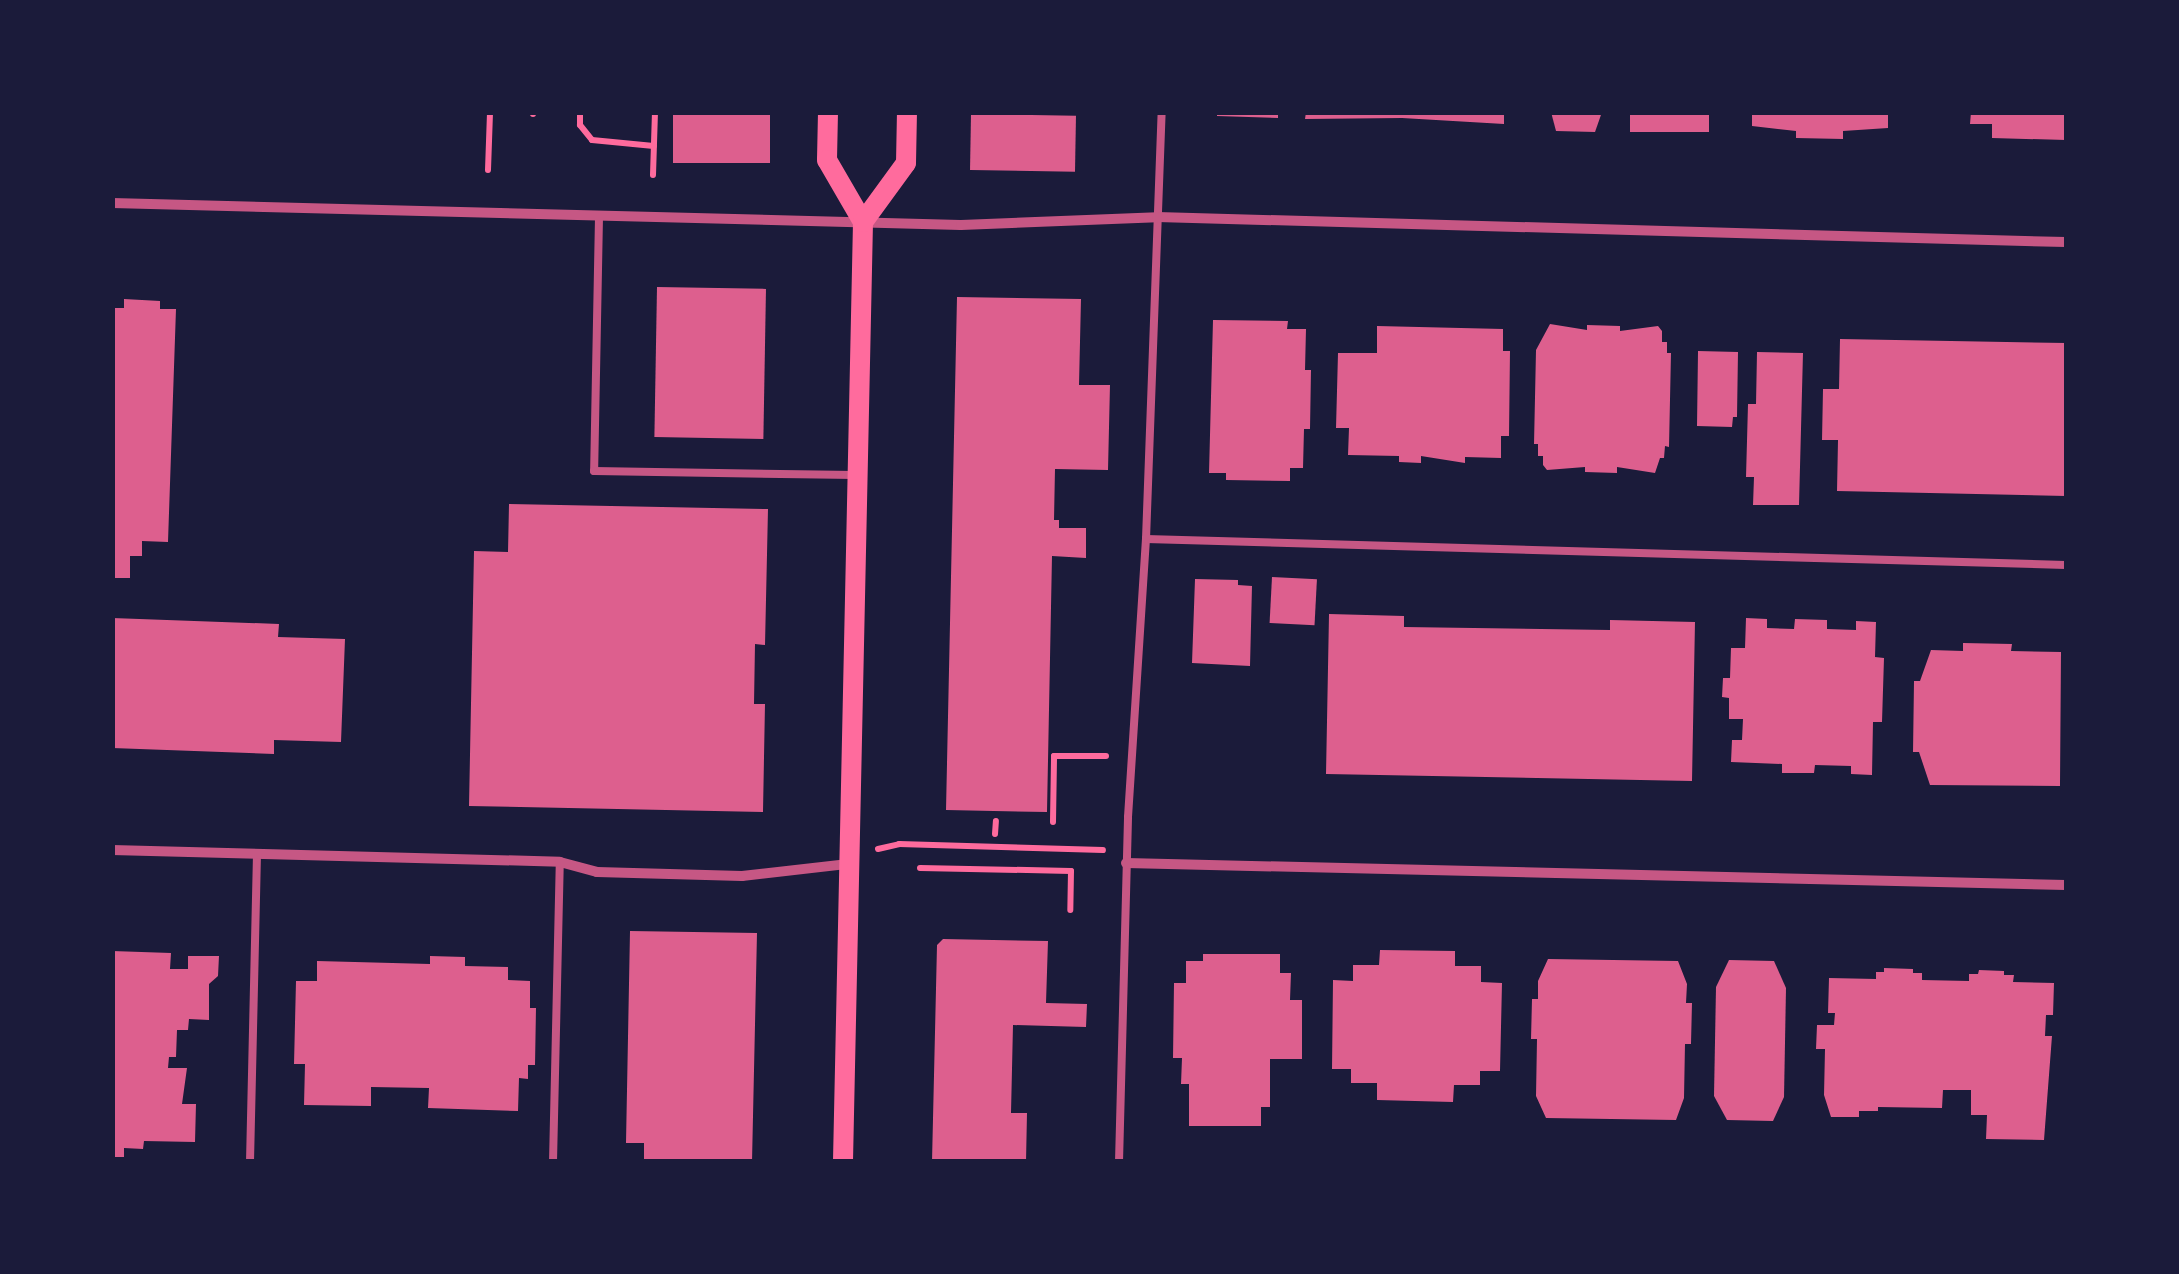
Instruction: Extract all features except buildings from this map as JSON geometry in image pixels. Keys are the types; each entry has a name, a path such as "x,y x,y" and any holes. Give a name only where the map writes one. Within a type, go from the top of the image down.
{"main road":[{"path":"828,112 826,160 863,222 843,1162"},
{"path":"863,222 906,163 908,112"}],"street":[{"path":"112,202 968,225 1157,217 2066,242"},
{"path":"112,850 560,862 597,872 742,876 848,864"},
{"path":"1126,863 2066,885"}],"lane":[{"path":"1119,1162 1126,863 1146,539 1162,112"},
{"path":"599,217 594,471 857,476"},
{"path":"1146,539 2066,565"},
{"path":"250,1162 257,856"},
{"path":"553,1162 560,862"}],"path":[{"path":"488,170 490,112"},
{"path":"580,112 580,125 592,140 654,146"},
{"path":"654,174 655,112"},
{"path":"1053,822 1054,756 1132,756"},
{"path":"995,834 996,821"},
{"path":"888,844 1097,846 1126,863"},
{"path":"995,858 995,870"},
{"path":"920,868 1071,870 1070,910"}]}
